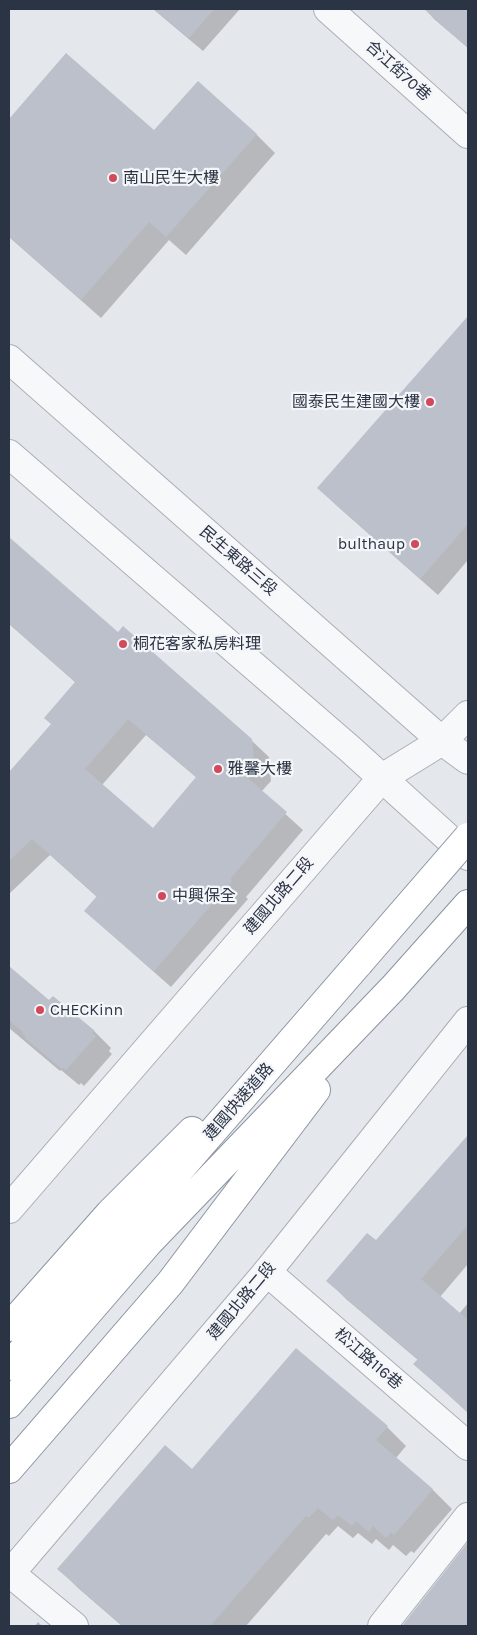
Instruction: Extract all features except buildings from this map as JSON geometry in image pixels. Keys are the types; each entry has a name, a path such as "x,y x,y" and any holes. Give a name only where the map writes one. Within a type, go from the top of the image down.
{"highway":[{"name":"建國快速道路","path":"9,1366 468,837"},
{"name":"建國快速道路","path":"9,1404 149,1242 393,988 468,904"},
{"path":"9,1327 110,1214 360,963"},
{"path":"9,1469 170,1283 393,988"}],"street":[{"name":"合江街70巷","path":"328,9 468,134"},
{"name":"民生東路三段","path":"9,359 442,740 468,760"},
{"path":"9,454 382,778 468,856"},
{"name":"建國北路二段","path":"9,1209 382,778 442,740 468,715"},
{"name":"建國北路二段","path":"10,1574 267,1272 468,1021"},
{"name":"松江路116巷","path":"267,1272 468,1446"},
{"path":"382,1626 468,1517"},
{"path":"10,1574 74,1626"}],"place":[{"name":"南山民生大樓","path":"113,178"},
{"name":"國泰民生建國大樓","path":"430,402"},
{"name":"bulthaup","path":"415,544"},
{"name":"桐花客家私房料理","path":"123,644"},
{"name":"雅馨大樓","path":"218,769"},
{"name":"中興保全","path":"162,896"},
{"name":"CHECKinn","path":"40,1010"}]}
